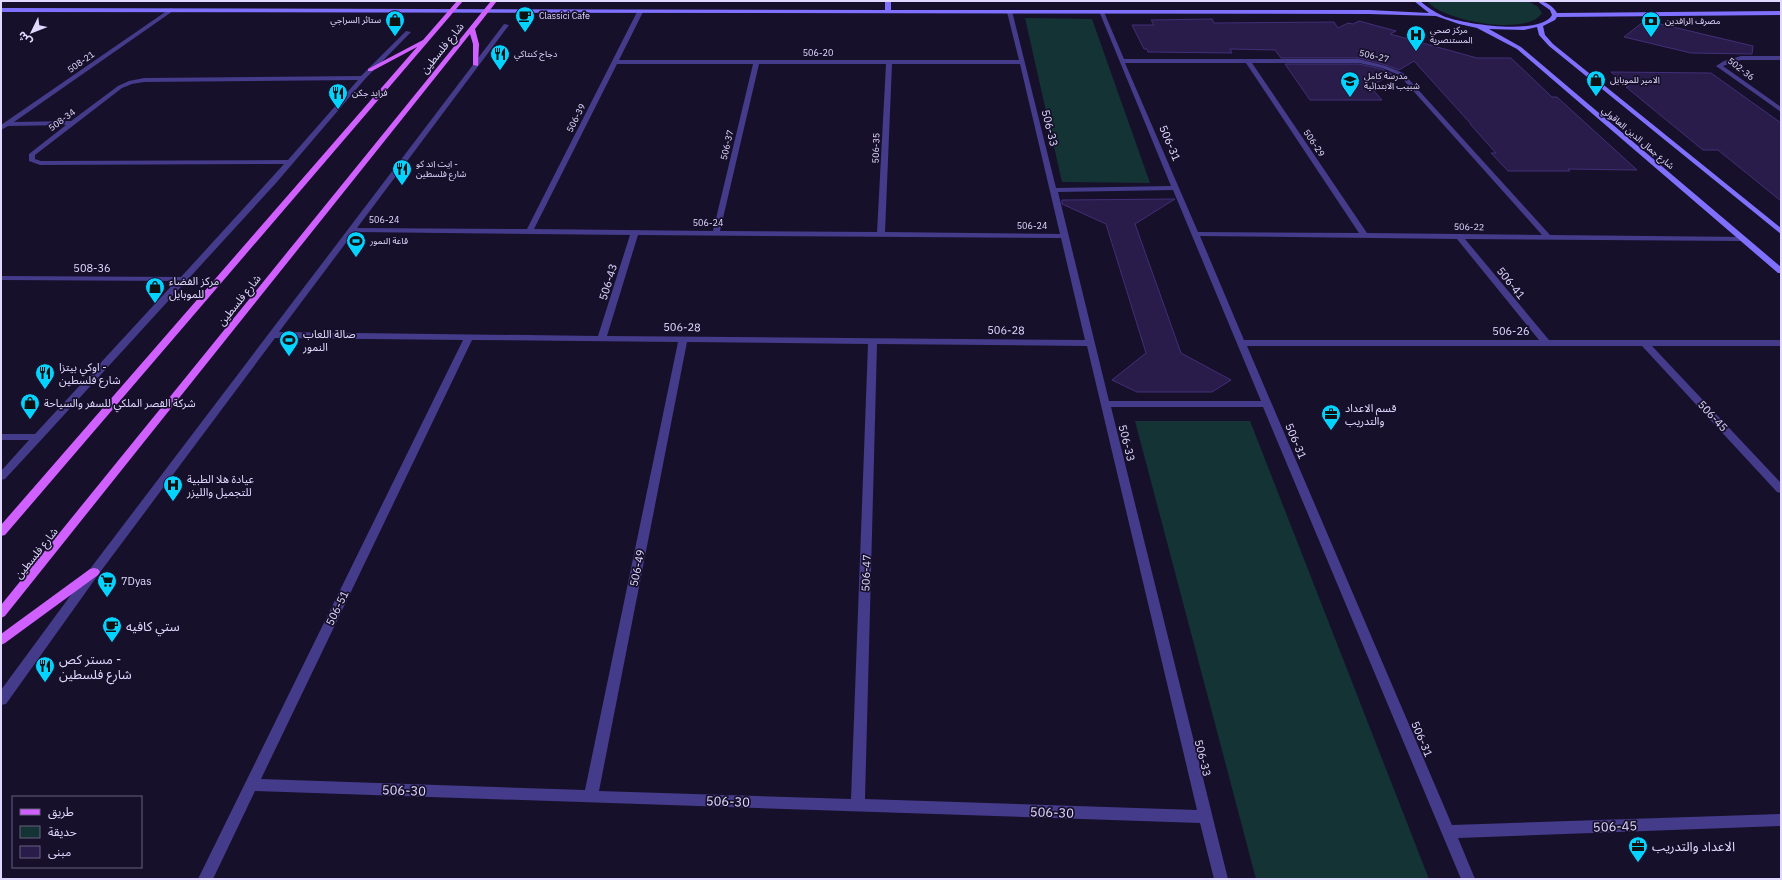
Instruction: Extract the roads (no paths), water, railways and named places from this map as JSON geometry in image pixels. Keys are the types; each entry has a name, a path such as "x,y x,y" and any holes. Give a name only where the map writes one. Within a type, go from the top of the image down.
{"main road":[{"name":"شارع فلسطين","path":"1,532 460,1"},
{"name":"شارع فلسطين","path":"1,613 494,1"},
{"path":"472,29 476,44 476,65"},
{"path":"370,70 426,40"},
{"path":"1,640 94,572"}],"street":[{"path":"888,1 888,12"},
{"path":"1417,1 1424,8 1435,15"},
{"path":"1540,1 1552,9 1555,15"},
{"path":"1,10 1369,12 1435,15 1478,26 1512,28 1540,26 1548,23 1555,15"},
{"name":"508-21","path":"4,126 171,10"},
{"name":"506-39","path":"529,232 640,12"},
{"name":"506-33","path":"1010,12 1221,879"},
{"name":"506-31","path":"1102,12 1468,879"},
{"path":"1555,15 1781,12"},
{"path":"1,700 94,572 506,25"},
{"name":"شارع جمال الدين العاقولي","path":"1478,26 1503,38 1519,48 1781,271"},
{"name":"شارع جمال الدين العاقولي","path":"1540,26 1542,35 1551,45 1781,232"},
{"path":"1,477 331,116 362,78 408,32"},
{"name":"502-36","path":"1781,58 1742,58 1726,61 1719,66 1781,110"},
{"name":"506-27","path":"1122,61 1359,61 1384,67 1401,74 1548,237"},
{"name":"506-29","path":"1248,61 1365,236"},
{"name":"506-20","path":"614,62 1022,62"},
{"name":"506-37","path":"716,233 756,62"},
{"name":"506-35","path":"881,234 889,62"},
{"name":"508-34","path":"289,162 40,163 31,160 32,154 120,87 131,82 144,80 362,78"},
{"path":"1,117 17,117"},
{"path":"4,126 72,123"},
{"path":"1053,190 1176,188"},
{"name":"506-24","path":"353,230 1064,236"},
{"name":"506-43","path":"602,338 635,232"},
{"name":"506-22","path":"1195,234 1743,239"},
{"name":"506-41","path":"1459,236 1546,343"},
{"name":"508-36","path":"1,278 182,279"},
{"name":"506-28","path":"274,334 1090,343"},
{"name":"506-51","path":"205,879 469,337"},
{"name":"506-49","path":"591,796 683,339"},
{"name":"506-47","path":"858,805 873,341"},
{"name":"506-26","path":"1241,343 1781,343"},
{"name":"506-45","path":"1644,343 1781,489"},
{"path":"1105,404 1268,404"},
{"path":"1,437 38,437"},
{"name":"506-30","path":"251,785 1205,817"},
{"name":"506-45","path":"1448,832 1781,820"}],"place":[{"name":"Classici Cafe","path":"525,33"},
{"name":"ستائر السراجي","path":"395,37"},
{"name":"مصرف الرافدين","path":"1651,38"},
{"name":"مركز صحي المستنصرية","path":"1416,52"},
{"name":"دجاج كنتاكي","path":"500,71"},
{"name":"الامير للموبايل","path":"1596,97"},
{"name":"مدرسة كامل شبيب الابتدائية","path":"1350,98"},
{"name":"فرايد جكن","path":"338,110"},
{"name":"ايت اند كو - شارع فلسطين","path":"402,186"},
{"name":"قاعة النمور","path":"356,258"},
{"name":"مركز الفضاء للموبايل","path":"155,304"},
{"name":"صالة اللعاب النمور","path":"289,357"},
{"name":"اوكي بيتزا - شارع فلسطين","path":"45,390"},
{"name":"شركة القصر الملكي للسفر والسياحة","path":"30,420"},
{"name":"قسم الاعداد والتدريب","path":"1331,431"},
{"name":"عيادة هلا الطبية للتجميل والليزر","path":"173,502"},
{"name":"7Dyas","path":"107,598"},
{"name":"ستي كافيه","path":"112,643"},
{"name":"مستر كص - شارع فلسطين","path":"45,683"},
{"name":"الاعداد والتدريب","path":"1638,863"}]}
